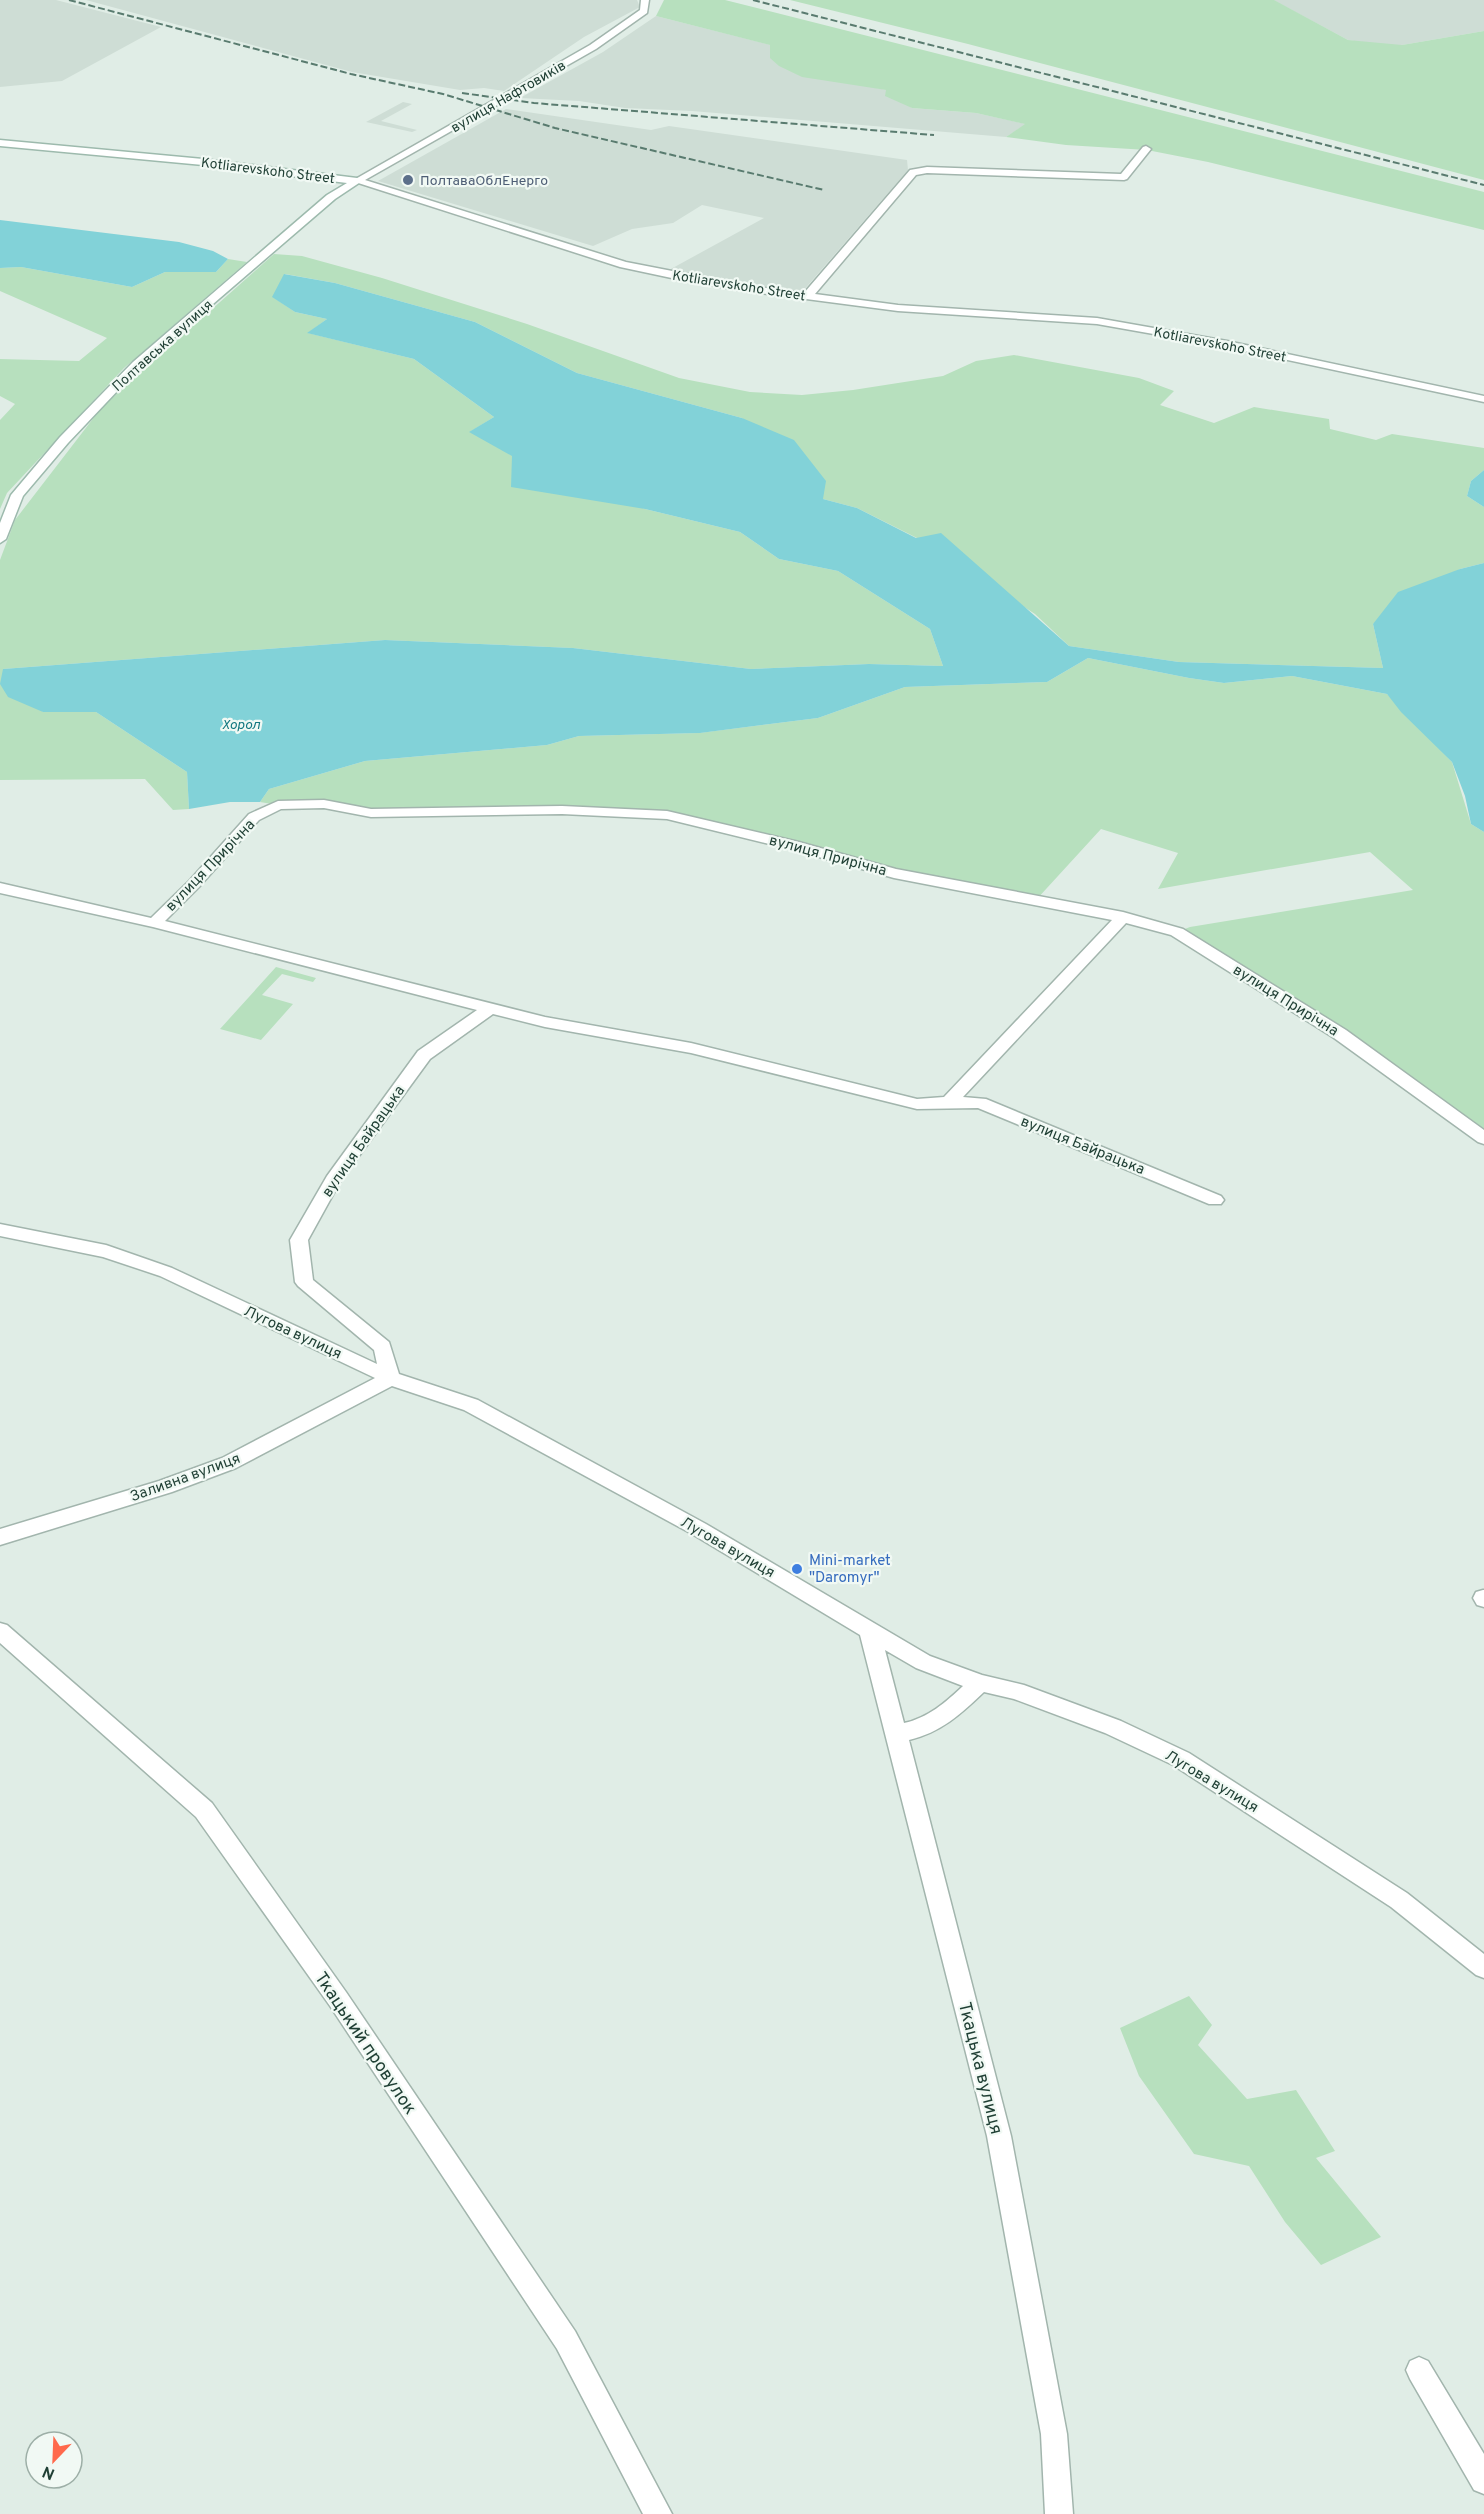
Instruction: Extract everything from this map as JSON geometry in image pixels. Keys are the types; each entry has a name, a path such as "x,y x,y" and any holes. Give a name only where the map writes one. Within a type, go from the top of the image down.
{"street":[{"name":"вулиця Нафтовиків","path":"357,181 593,47 644,11 645,0"},
{"name":"Kotliarevskoho Street","path":"0,144 203,162 357,181 624,265 690,279 898,308 1097,321 1227,344 1484,399"},
{"path":"807,296 913,172 927,170 1124,177 1146,150"},
{"name":"Полтавська вулиця","path":"0,539 17,495 64,440 137,364 331,197 357,181"},
{"name":"вулиця Прирічна","path":"154,923 194,884 255,817 278,805 324,804 371,813 562,810 667,815 794,845 894,873 1123,917 1177,932 1340,1034 1484,1138"},
{"name":"вулиця Байрацька","path":"0,888 154,923 545,1022 691,1048 917,1104 980,1103 1215,1200"},
{"path":"949,1102 1123,917"},
{"name":"вулиця Байрацька","path":"391,1378 382,1347 304,1282 299,1240 333,1180 424,1055 490,1008"},
{"name":"Лугова вулиця","path":"0,1230 106,1251 166,1272 391,1378 480,1410 699,1529 923,1662 980,1683 1016,1691 1113,1727 1181,1760 1399,1900 1484,1968"},
{"name":"Заливна вулиця","path":"0,1537 165,1488 229,1463 391,1378"},
{"name":"Ткацька вулиця","path":"869,1628 999,2136 1054,2434 1059,2514"},
{"name":"Ткацький провулок","path":"0,1631 204,1810 338,1999 566,2340 658,2514"},
{"path":"896,1734 924,1728 956,1707 980,1683"},
{"path":"1419,2370 1484,2480"}],"shaded area":[{"path":"0,0 56,0 161,27 62,81 0,87"},
{"path":"86,0 637,0 640,7 584,37 504,91 484,88 460,90 352,72"},
{"path":"1273,0 1484,0 1484,31 1402,45 1379,45 1348,40"},
{"path":"656,16 771,45 846,82 887,90 912,108 976,113 1026,124 1006,137 520,98 603,52"},
{"path":"403,102 412,104 381,121 417,130 412,132 366,122"},
{"path":"506,109 651,130 669,126 907,160 908,170 802,292 669,270 764,218 702,205 673,223 632,229 593,246 378,181"}],"green space":[{"path":"664,0 725,0 1484,192 1484,230 1208,162 1147,150 1066,145 1006,137 1025,124 976,113 912,108 885,96 886,90 802,77 779,66 770,58 770,45 656,16"},
{"path":"790,0 1274,0 1348,40 1402,45 1484,31 1484,180 968,44"},
{"path":"274,254 302,256 382,278 527,324 679,378 750,392 802,395 853,390 943,376 976,361 1014,355 1139,378 1174,391 1160,405 1214,423 1254,407 1329,419 1330,429 1376,440 1392,434 1484,448 1484,470 1471,481 1467,496 1484,507 1484,563 1460,569 1373,624 1383,668 1179,662 1069,646 1035,614 917,538 857,508 823,499 742,418 577,373 475,322 335,283 285,274 273,297 295,312 327,319 308,333 414,359 494,417 470,432 645,509 740,532 779,559 838,571 930,629 943,666 869,664 751,669 573,648 385,640 3,669 43,712 96,712 187,772 189,809 173,810 145,779 0,780 0,560 15,520 102,407"},
{"path":"228,259 247,262 124,368 7,493 0,509 0,420 15,404 0,396 0,359 79,361 107,338 0,291 0,268 21,267 132,287 165,272 216,272"},
{"path":"1088,658 1224,683 1292,676 1387,694 1452,762 1471,824 1484,832 1484,1138 1177,932 1190,927 1413,890 1370,852 1158,889 1178,853 1101,829 1036,900 894,873 667,815 562,810 371,813 324,804 278,805 260,802 269,789 365,761 547,745 579,736 699,733 818,718 905,687 1047,682"},
{"path":"276,967 316,978 313,982 282,974 262,995 293,1004 261,1040 220,1029"},
{"path":"1189,1996 1212,2025 1198,2045 1247,2099 1296,2090 1335,2151 1316,2158 1381,2237 1321,2265 1285,2222 1249,2166 1194,2154 1139,2076 1120,2028"}],"water":[{"path":"0,220 179,242 213,251 228,259 216,272 165,272 132,287 21,267 0,268"},
{"name":"Хорол","path":"284,274 335,283 475,322 577,373 742,418 794,440 826,481 823,499 857,508 916,538 941,533 1069,646 1179,662 1383,668 1373,624 1398,592 1460,569 1484,563 1484,832 1471,824 1465,796 1452,762 1401,712 1387,694 1292,676 1224,683 1088,658 1047,682 905,687 818,718 700,733 579,736 547,745 365,761 269,789 260,802 230,802 189,809 187,772 96,712 43,712 8,697 0,684 3,669 385,640 573,648 751,669 869,664 943,666 930,629 838,571 779,559 740,532 645,509 511,487 512,456 469,432 494,417 414,359 307,333 327,319 295,312 272,297"},
{"path":"1484,470 1484,507 1467,496 1471,481"}],"railway":[{"path":"69,0 351,74 443,94 555,128 824,190"},
{"path":"753,0 1484,185"},
{"path":"462,93 534,103 934,135"}],"place":[{"name":"ПолтаваОблЕнерго","path":"408,180"},
{"name":"Mini-market \"Daromyr\"","path":"797,1569"}]}
